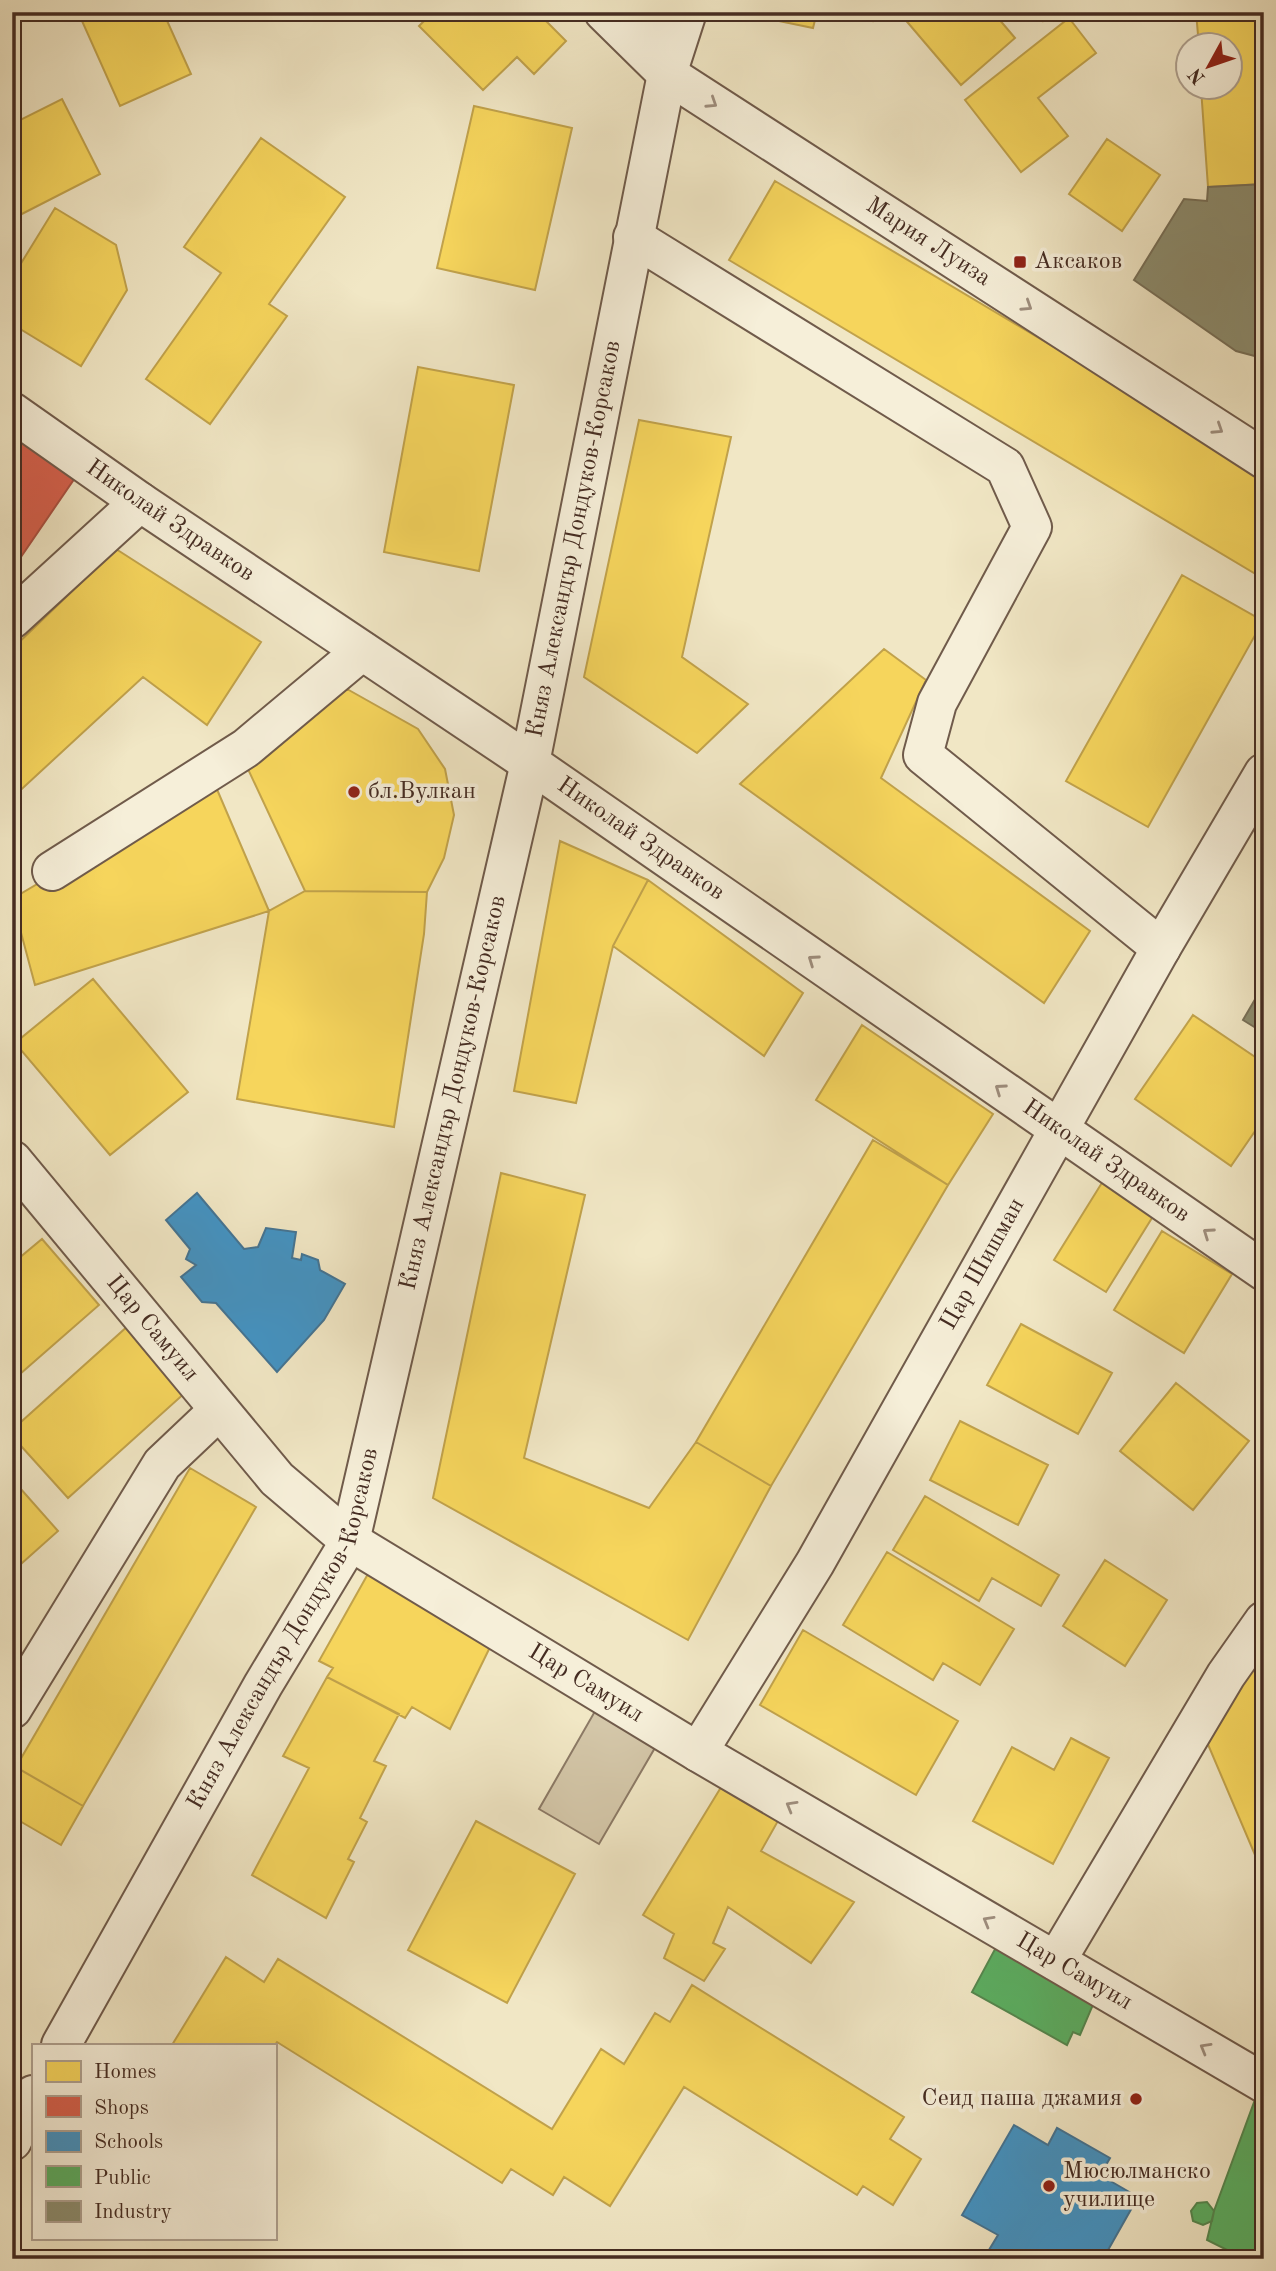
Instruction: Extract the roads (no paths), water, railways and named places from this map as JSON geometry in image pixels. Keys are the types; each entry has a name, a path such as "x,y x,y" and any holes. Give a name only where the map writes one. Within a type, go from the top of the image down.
{"street":[{"name":"Мария Луиза","path":"604,12 667,74 1264,459"},
{"path":"651,12 667,74"},
{"name":"Княз Александър Дондуков-Корсаков","path":"62,2044 263,1685 350,1541 530,763 667,74 687,12"},
{"path":"633,237 1005,467 1032,527 937,703 923,755 1161,948"},
{"name":"Николай Здравков","path":"12,412 140,502 530,763 1264,1271"},
{"path":"12,620 140,502"},
{"path":"52,871 247,748 362,651"},
{"name":"Цар Шишман","path":"698,1752 815,1563 1161,948 1264,773"},
{"name":"Цар Самуил","path":"12,1160 277,1479 350,1541 698,1752 1264,2083"},
{"path":"12,1709 30,1656 162,1464 219,1410"},
{"path":"1056,1961 1226,1675 1264,1621"},
{"path":"12,2084 32,2094"},
{"path":"12,2141 32,2097"}],"place":[{"name":"Аксаков","path":"1020,262"},
{"name":"бл.Вулкан","path":"354,792"},
{"name":"Сеид паша джамия","path":"1136,2099"},
{"name":"Мюсюлманско училище","path":"1049,2186"}]}
